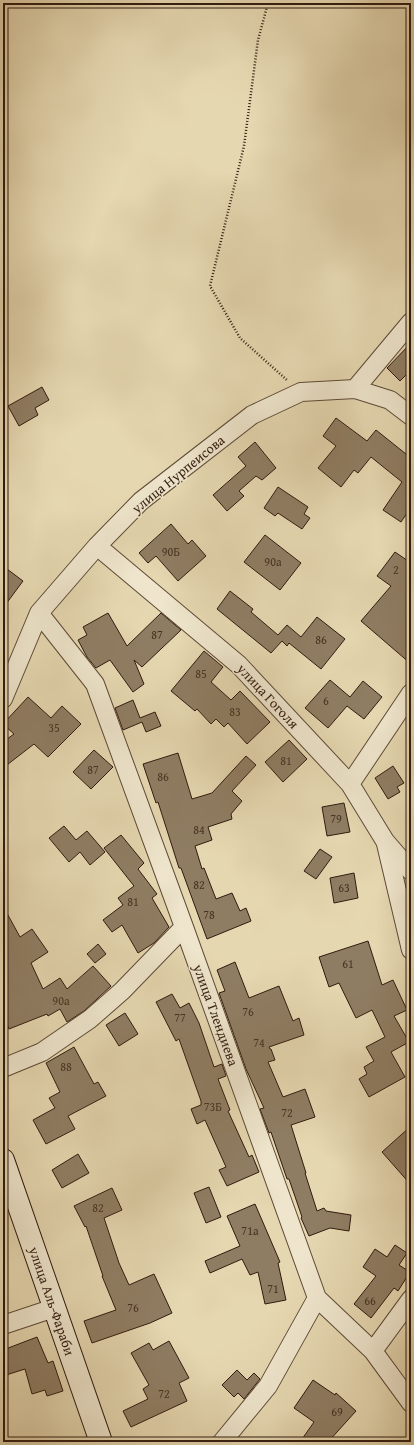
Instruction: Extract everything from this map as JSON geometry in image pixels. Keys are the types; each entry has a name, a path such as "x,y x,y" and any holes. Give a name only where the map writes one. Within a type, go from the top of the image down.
{"main road":[{"name":"улица Аль-Фараби","path":"3,1160 101,1442"}],"street":[{"path":"411,322 355,389 390,400 411,416"},
{"name":"улица Нурпеисова","path":"3,699 39,613 97,546 141,501 252,415 301,392 355,389"},
{"name":"улица Гоголя","path":"97,546 239,665 350,784 385,841 411,871"},
{"name":"улица Тлендиева","path":"39,613 95,684 184,926 317,1298 373,1351 411,1403"},
{"path":"350,784 411,693"},
{"path":"385,841 411,950"},
{"path":"3,1068 42,1052 90,1019 122,991 184,926"},
{"path":"222,1442 268,1386 317,1298"},
{"path":"373,1351 411,1300"},
{"path":"3,1326 54,1308"}],"path":[{"path":"268,3 258,40 244,146 210,286 240,338 301,392"}],"building":[{"path":"411,343 411,370 400,381 387,368"},
{"path":"42,387 49,400 35,408 38,415 19,426 8,406"},
{"path":"336,418 367,441 376,430 411,458 411,507 401,522 383,510 402,482 371,457 358,473 354,470 341,487 318,468 336,446 323,436"},
{"path":"255,442 276,468 262,480 256,476 239,491 244,496 227,511 213,495 246,466 238,457"},
{"path":"278,487 308,507 304,514 310,518 302,529 278,513 275,516 264,508"},
{"path":"171,524 188,544 192,540 206,556 178,581 156,556 148,563 139,553"},
{"path":"265,535 301,563 280,590 244,562"},
{"path":"395,552 411,563 411,664 361,621 391,586 377,576"},
{"path":"3,566 23,581 3,608"},
{"path":"230,591 253,609 251,612 278,635 287,625 301,637 317,617 345,639 321,669 289,643 287,646 282,641 271,653 217,609"},
{"path":"108,613 127,646 161,613 181,630 142,667 134,660 144,684 133,692 110,660 96,668 87,657 78,640 87,635 83,627"},
{"path":"204,651 223,667 211,682 231,700 240,691 270,722 247,744 228,723 224,727 216,719 211,724 197,709 195,711 171,691"},
{"path":"330,680 350,697 363,681 382,697 364,719 347,706 328,728 305,708"},
{"path":"28,697 51,718 62,706 81,724 48,757 34,744 3,768 3,742 14,734 3,724"},
{"path":"133,700 140,718 155,712 161,726 146,732 142,722 123,730 115,708"},
{"path":"289,740 307,759 283,782 265,762"},
{"path":"94,750 113,767 91,789 73,772"},
{"path":"178,753 192,799 212,793 246,756 256,765 232,791 242,801 231,814 232,819 208,827 212,840 195,846 202,869 204,868 216,899 232,893 240,911 246,908 251,921 207,939 181,868 179,868 158,802 156,803 143,764"},
{"path":"393,766 404,783 397,787 400,792 388,799 375,778"},
{"path":"344,803 350,832 327,836 322,807"},
{"path":"64,826 76,840 87,831 105,852 90,865 80,852 69,862 49,838"},
{"path":"121,835 144,863 138,869 157,894 152,898 169,927 154,943 138,953 122,925 112,932 103,920 123,905 118,898 134,886 104,848"},
{"path":"320,849 332,857 316,879 304,871"},
{"path":"354,873 358,898 334,903 330,878"},
{"path":"3,906 20,937 32,929 48,952 31,963 43,989 60,978 67,989 93,966 111,986 84,1011 67,1022 60,1009 48,1016 47,1014 9,1029 3,1014"},
{"path":"368,941 382,985 393,980 407,1010 394,1016 409,1042 391,1052 405,1077 369,1097 359,1079 367,1074 364,1067 374,1061 366,1047 385,1037 372,1010 356,1018 339,983 329,987 319,957"},
{"path":"98,944 106,954 95,963 87,954"},
{"path":"235,962 249,998 279,986 293,1021 299,1018 304,1035 269,1047 275,1060 268,1062 283,1097 305,1089 315,1117 291,1125 305,1173 317,1211 324,1208 326,1211 351,1215 349,1231 330,1228 309,1236 301,1218 302,1217 289,1179 287,1179 271,1132 269,1133 260,1109 264,1108 246,1069 219,993 225,991 217,970"},
{"path":"172,994 180,1008 189,1003 199,1023 214,1067 222,1064 226,1076 218,1079 230,1110 228,1111 249,1157 252,1155 259,1172 227,1186 219,1170 226,1167 205,1120 197,1124 191,1109 201,1105 201,1101 179,1039 176,1041 156,1002"},
{"path":"125,1013 138,1034 119,1046 106,1025"},
{"path":"74,1047 94,1084 98,1082 106,1096 68,1116 75,1129 46,1144 33,1120 55,1108 49,1098 60,1092 46,1063"},
{"path":"411,1126 411,1185 382,1152"},
{"path":"78,1154 89,1173 62,1188 52,1170"},
{"path":"209,1187 221,1217 206,1223 194,1193"},
{"path":"112,1188 122,1210 104,1218 119,1263 129,1285 154,1274 172,1313 150,1323 92,1343 84,1321 116,1310 102,1276 86,1226 85,1227 74,1206"},
{"path":"255,1204 280,1262 278,1263 286,1300 265,1304 258,1272 250,1275 242,1259 210,1273 205,1261 240,1246 227,1216"},
{"path":"395,1245 407,1253 399,1265 410,1272 398,1291 394,1288 371,1318 354,1304 376,1276 363,1267 375,1249 387,1257"},
{"path":"37,1337 48,1363 53,1361 63,1391 47,1396 45,1390 32,1394 25,1369 3,1376 3,1350"},
{"path":"169,1341 189,1378 179,1383 187,1401 131,1427 123,1411 148,1399 143,1389 149,1385 131,1353 149,1343 153,1350"},
{"path":"237,1370 247,1380 254,1373 260,1379 244,1399 238,1393 234,1397 222,1385"},
{"path":"313,1380 335,1395 336,1393 356,1411 328,1442 300,1442 314,1422 294,1408"}]}
